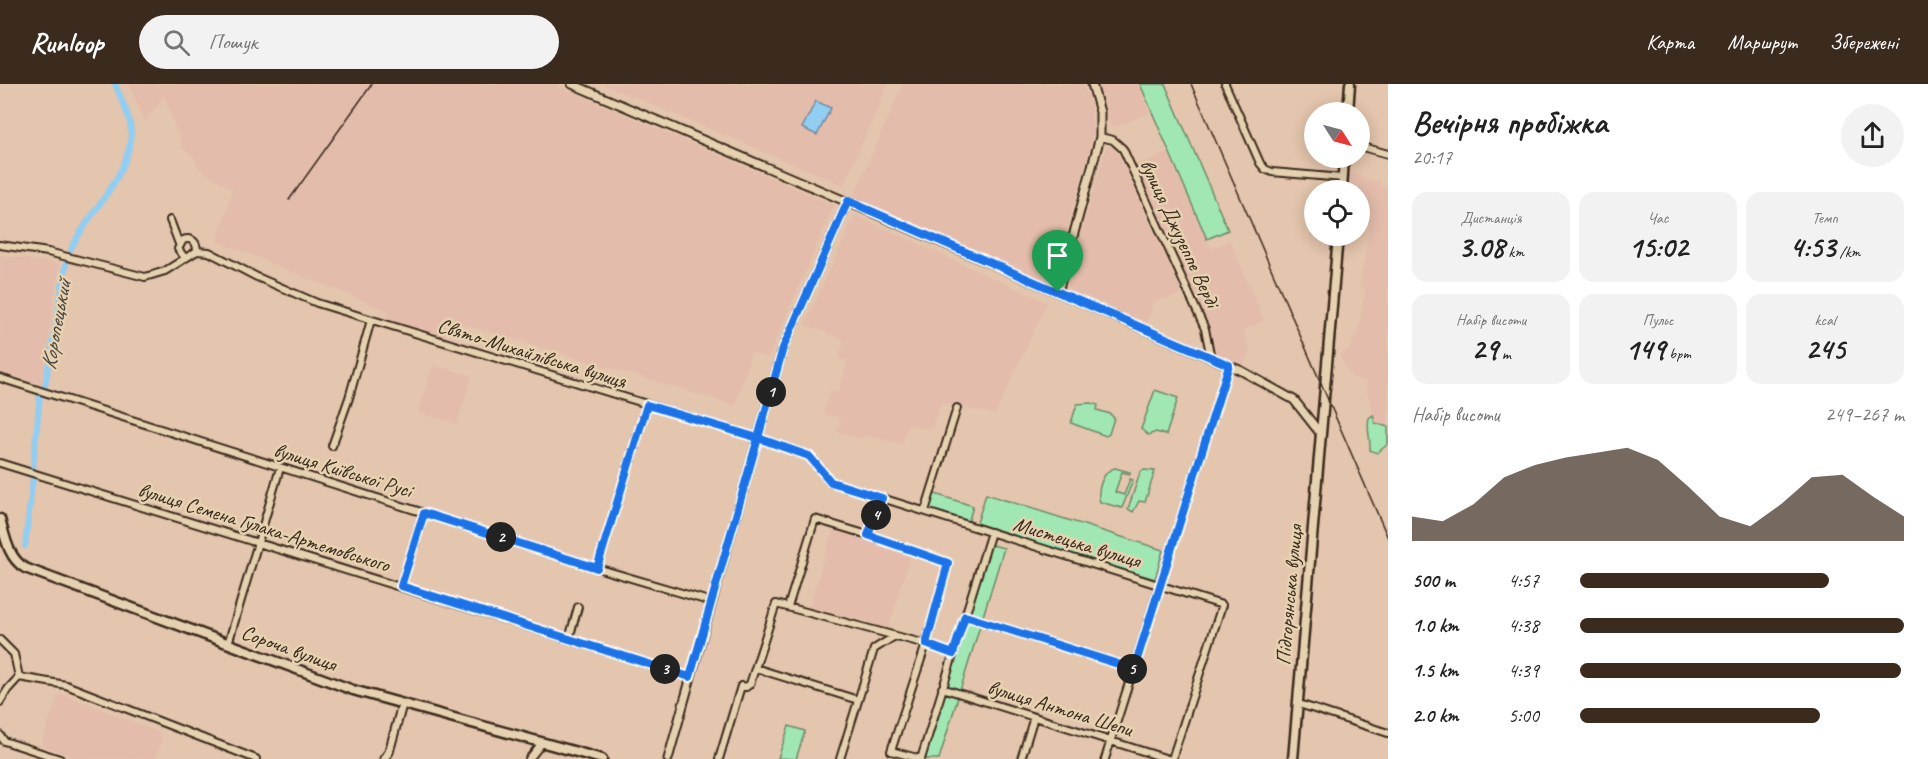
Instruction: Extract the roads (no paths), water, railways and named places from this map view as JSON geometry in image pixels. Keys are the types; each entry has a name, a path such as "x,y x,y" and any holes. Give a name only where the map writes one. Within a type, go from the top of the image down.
{"main road":[{"path":"1349,102 1350,84"},
{"path":"1343,178 1344,168"},
{"name":"Підгорянська вулиця","path":"1293,759 1337,246"},
{"name":"Сороча вулиця","path":"0,519 11,554 19,565 25,568 353,690 602,759"}],"street":[{"path":"572,84 1229,365 1294,400 1320,433"},
{"path":"1058,292 1100,137 1100,112 1092,84"},
{"path":"1225,84 1260,163 1265,169 1272,172 1343,178"},
{"name":"вулиця Джузеппе Верді","path":"1100,137 1113,140 1123,149 1205,329 1211,358"},
{"path":"1370,149 1388,154"},
{"path":"668,759 783,348 848,201"},
{"path":"170,220 181,242 179,251 185,258"},
{"path":"0,244 73,258 145,277 165,271 197,251 193,240 181,242"},
{"name":"Свято-Михайлівська вулиця","path":"197,251 209,252 302,297 758,438 809,456 831,482 991,532"},
{"path":"332,446 371,320"},
{"path":"1105,759 1229,365"},
{"name":"вулиця Київської Русі","path":"0,378 597,568 712,602"},
{"path":"597,568 647,405"},
{"path":"925,511 957,408"},
{"name":"вулиця Семена Гулака-Артемовського","path":"0,463 690,677"},
{"path":"228,644 280,468"},
{"path":"868,535 882,498"},
{"path":"401,586 424,513"},
{"path":"788,607 814,519 948,563 926,644 889,759"},
{"path":"891,751 921,759 991,532"},
{"name":"Мистецька вулиця","path":"991,532 1222,605 1170,759"},
{"path":"720,759 741,686 746,687 750,684 776,604 926,644 953,654"},
{"path":"568,639 578,607"},
{"path":"965,616 1134,669"},
{"path":"840,759 874,649 895,636"},
{"path":"0,640 14,654 19,677"},
{"path":"755,668 858,700"},
{"path":"0,702 19,677"},
{"path":"19,677 66,685 256,759"},
{"name":"вулиця Антона Шепи","path":"942,688 1170,759"},
{"path":"1299,704 1388,733"},
{"path":"384,759 389,752 402,705"},
{"path":"1021,759 1034,717"},
{"path":"0,735 4,741 60,759"},
{"path":"529,759 542,743"}],"water":[{"path":"816,101 831,108 817,135 802,128"}],"waterway":[{"name":"Коропецький","path":"71,249 120,173 127,156 130,123 115,84"},
{"name":"Коропецький","path":"45,386 66,264"},
{"name":"Коропецький","path":"33,468 40,395"},
{"name":"Коропецький","path":"25,546 33,478"}],"railway":[{"path":"289,200 372,84"},
{"path":"1191,84 1388,538"}]}
